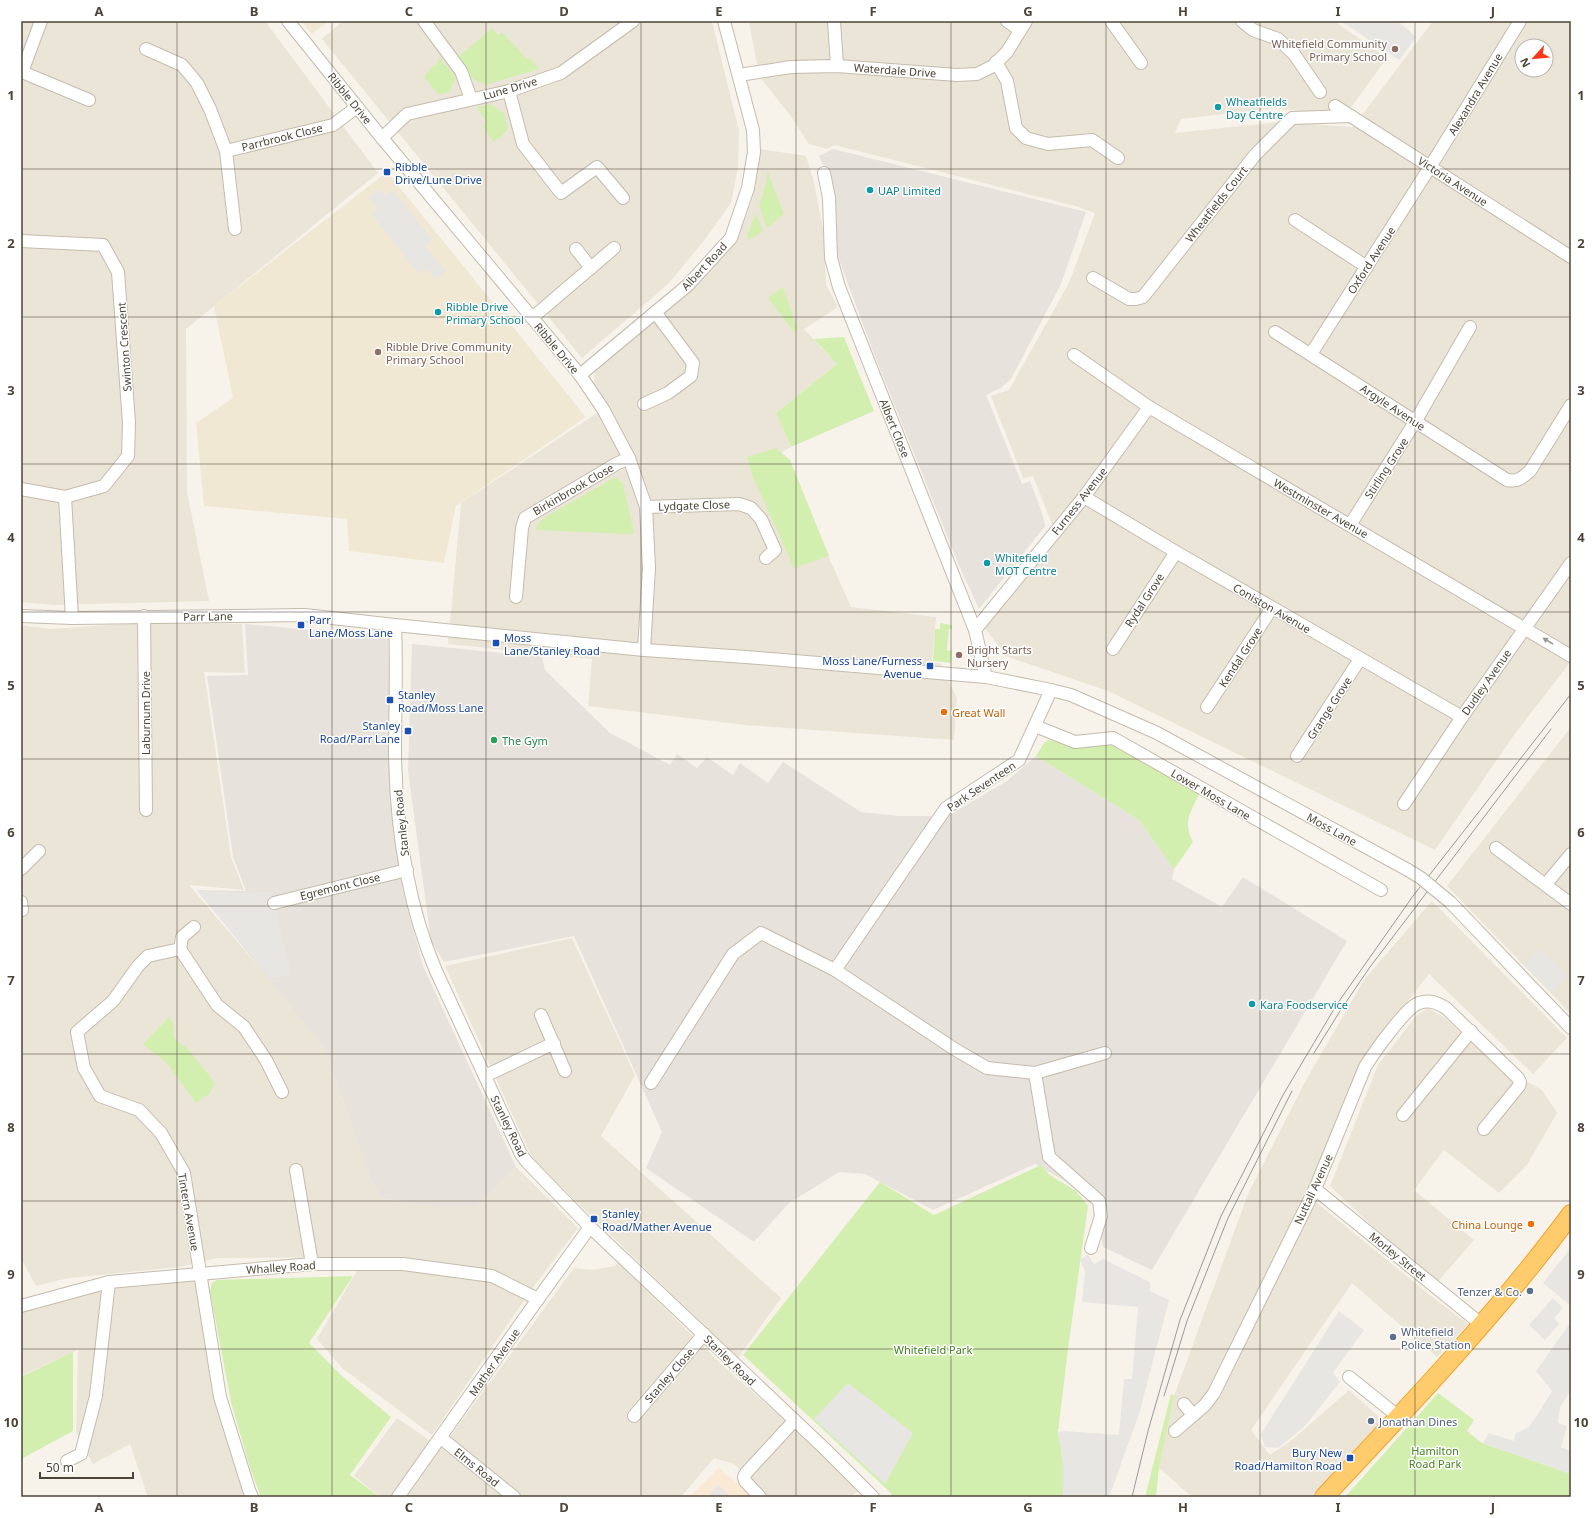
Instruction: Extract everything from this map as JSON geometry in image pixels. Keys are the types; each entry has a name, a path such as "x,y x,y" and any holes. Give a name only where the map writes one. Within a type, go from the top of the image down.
{"highway":[{"path":"1324,1497 1399,1417 1481,1324 1537,1259 1571,1214"}],"street":[{"path":"41,21 22,72 89,100"},
{"name":"Ribble Drive","path":"288,21 382,138 580,375 603,409 629,458 646,507 650,568 644,650"},
{"path":"424,21 461,71 471,99"},
{"name":"Lune Drive","path":"382,138 406,114 508,90 561,73 632,21"},
{"name":"Albert Road","path":"580,375 688,285 731,238 734,231 748,188 754,152 752,130 724,21"},
{"path":"834,21 837,66"},
{"path":"1007,21 1023,25"},
{"path":"1111,21 1141,63"},
{"path":"1242,21 1252,30 1278,39 1294,54 1320,92"},
{"name":"Alexandra Avenue","path":"1430,167 1520,21"},
{"name":"Waterdale Drive","path":"739,75 791,67 837,66 957,75 977,74 993,66 1006,52 1023,25"},
{"name":"Parrbrook Close","path":"146,49 182,65 197,83 210,110 226,151 235,229"},
{"path":"996,62 1007,81 1016,128 1026,138 1048,144 1092,140 1109,145 1118,158"},
{"path":"508,90 523,144 561,193 597,167 623,198"},
{"name":"Victoria Avenue","path":"1335,106 1571,257"},
{"name":"Parrbrook Close","path":"226,151 333,125 357,107"},
{"name":"Wheatfields Court","path":"1093,278 1129,299 1143,297 1255,155 1292,118 1352,116"},
{"name":"Oxford Avenue","path":"1311,354 1430,167"},
{"name":"Albert Close","path":"824,173 828,198 831,258 839,287 975,630 986,677"},
{"path":"1295,220 1367,267"},
{"name":"Swinton Crescent","path":"21,241 104,245 118,272 129,423 128,456 104,486 65,497 21,489"},
{"path":"576,248 591,268"},
{"path":"532,318 614,248"},
{"path":"644,404 668,393 691,376 693,363 655,312"},
{"name":"Stirling Grove","path":"1350,525 1415,422 1470,327"},
{"name":"Argyle Avenue","path":"1274,332 1311,354 1501,477 1513,481 1522,478 1530,471 1571,405"},
{"name":"Westminster Avenue","path":"1074,355 1149,407 1571,656"},
{"name":"Furness Avenue","path":"975,630 1084,497 1149,407"},
{"name":"Birkinbrook Close","path":"516,597 522,528 525,518 616,464 629,458"},
{"path":"65,497 72,618"},
{"name":"Coniston Avenue","path":"1084,497 1272,608 1462,717"},
{"name":"Lydgate Close","path":"646,507 739,504 752,508 761,519 776,550 766,558"},
{"name":"Rydal Grove","path":"1113,649 1176,552"},
{"name":"Dudley Avenue","path":"1404,804 1524,627 1571,563"},
{"name":"Kendal Grove","path":"1208,707 1272,608"},
{"name":"Parr Lane","path":"21,616 72,618 306,615 644,650 986,677"},
{"name":"Laburnum Drive","path":"144,616 146,810"},
{"name":"Stanley Road","path":"395,625 396,781 400,825 407,870 417,916 430,957 521,1154 590,1227 704,1334 869,1495"},
{"name":"Grange Grove","path":"1297,756 1360,659"},
{"path":"986,677 1052,690"},
{"name":"Park Seventeen","path":"835,970 946,808 1019,760 1052,690"},
{"name":"Moss Lane","path":"1052,690 1071,695 1157,733 1421,878 1450,902 1571,1028"},
{"name":"Lower Moss Lane","path":"1035,726 1076,742 1113,738 1381,890"},
{"path":"1496,848 1571,904"},
{"path":"21,869 39,851"},
{"path":"1546,884 1571,854"},
{"name":"Egremont Close","path":"274,903 407,870"},
{"path":"194,927 182,937 180,949 217,1005 244,1027 266,1060 282,1092"},
{"path":"651,1084 733,954 761,933 835,970 956,1050 987,1068 1035,1073 1105,1053"},
{"name":"Tintern Avenue","path":"180,949 148,956 138,966 113,1001 77,1032 84,1068 100,1096 139,1110 162,1133 184,1173 220,1397 252,1497"},
{"name":"Nuttall Avenue","path":"1175,1431 1205,1405 1214,1393 1315,1189 1365,1068 1371,1057 1412,1007 1421,1002 1426,1001 1438,1003 1446,1008 1518,1078 1520,1082 1484,1129"},
{"path":"541,1015 565,1071"},
{"path":"1410,1111 1471,1032"},
{"path":"485,1076 554,1043"},
{"path":"1035,1073 1049,1157 1099,1201 1101,1216 1091,1248"},
{"path":"296,1170 312,1264"},
{"name":"Morley Street","path":"1315,1189 1481,1324"},
{"name":"Mather Avenue","path":"398,1497 590,1227"},
{"name":"Whalley Road","path":"23,1301 109,1282 312,1264 403,1264 492,1276 538,1299"},
{"path":"67,1461 80,1454 96,1396 109,1282"},
{"name":"Stanley Close","path":"634,1416 704,1334"},
{"path":"1349,1377 1399,1417"},
{"path":"1184,1404 1193,1415"},
{"path":"760,1497 745,1480 746,1473 794,1421"},
{"name":"Elms Road","path":"441,1438 514,1497"}],"shaded area":[{"path":"21,21 265,21 378,173 186,329 187,492 209,601 54,605 21,602"},
{"path":"301,21 328,21 312,34"},
{"path":"343,21 712,21 739,131 738,167 731,203 703,242 668,284 582,358 322,39"},
{"path":"749,21 1334,21 1387,58 1352,106 1336,115 1274,108 1181,119 1175,133 1278,122 1353,127 1433,21 1571,21 1571,661 1514,735 1435,850 1108,691 1006,656 985,628 1057,537 1033,476 1023,478 991,396 1009,390 1069,283 1095,213 1075,206 834,145 827,149 809,144 790,115 759,76"},
{"name":"Whitefield Community Primary School","path":"1341,21 1398,21 1416,37 1399,60"},
{"path":"761,149 806,156 814,182 824,235 826,285 838,307 804,329 837,364 776,413 791,447 782,452 851,607 936,617 932,662 941,664 957,699 954,740 746,725 588,706 592,659 448,644 461,503 606,407 596,389 594,382 595,372 714,264 745,219 755,190"},
{"path":"833,149 1086,212 1061,284 1011,379 1002,387 986,395 1022,484 1030,481 1042,513 1045,526 979,609 958,563 872,349 833,243 831,181 819,156"},
{"name":"Ribble Drive Community Primary School","path":"387,172 586,417 456,506 444,563 349,551 347,519 204,506 196,423 233,398 214,306"},
{"path":"380,189 385,196 393,190 432,239 425,246 446,271 436,279 428,270 423,270 419,274 372,214 378,208 369,197"},
{"path":"136,623 242,624 245,673 204,672 231,857 244,890 189,885 289,1002 324,1047 370,1178 381,1198 437,1207 476,1207 516,1167 578,1228 532,1289 432,1435 342,1368 317,1339 365,1257 217,1258 180,1267 69,1278 36,1286 21,1258 21,625 50,629"},
{"path":"245,624 388,637 393,805 403,891 423,966 516,1167 476,1207 437,1207 381,1198 370,1178 324,1047 197,890 246,891 233,857 207,676 248,675"},
{"path":"412,644 542,657 545,670 610,733 670,765 677,754 697,768 707,757 733,775 740,763 768,783 783,762 861,812 900,816 948,816 1007,781 1036,756 1139,820 1174,869 1172,879 1222,907 1243,877 1347,941 1152,1270 1103,1247 1094,1205 1070,1184 1035,1164 933,1210 865,1174 839,1172 789,1203 754,1242 646,1168 662,1132 574,936 444,962 431,941 408,771"},
{"path":"1571,727 1571,1014 1447,886"},
{"path":"197,891 247,893 271,892 291,974 271,979"},
{"path":"1432,901 1567,1038 1533,1074 1429,974 1360,1063 1306,1194 1431,1296 1468,1324 1437,1357 1352,1283 1251,1430 1270,1455 1292,1440 1349,1390 1386,1423 1313,1497 1192,1497 1157,1466 1174,1396 1248,1194 1306,1080 1364,980"},
{"path":"572,938 635,1075 601,1136 781,1298 738,1358 533,1160 445,966"},
{"path":"1540,949 1567,976 1551,992 1524,965"},
{"path":"1428,1008 1445,1018 1492,1062 1542,1090 1557,1113 1527,1165 1499,1193 1444,1150 1414,1190 1474,1240 1435,1285 1330,1186 1378,1065 1416,1016"},
{"path":"1571,1248 1571,1306 1543,1283"},
{"path":"1088,1255 1094,1264 1103,1259 1150,1282 1150,1291 1169,1300 1139,1414 1109,1497 1063,1497 1063,1462 1058,1432 1065,1431 1119,1435 1124,1379 1132,1379 1138,1307 1082,1302 1085,1272 1080,1259"},
{"path":"618,1262 723,1366 802,1435 857,1491 851,1497 767,1497 734,1464 714,1458 681,1497 524,1497 449,1438 574,1268 591,1270 615,1266"},
{"path":"194,1280 249,1497 148,1497 130,1444 93,1464 76,1432 78,1350 21,1376 21,1312 49,1299 118,1288"},
{"path":"1553,1298 1563,1308 1554,1318 1559,1324 1545,1340 1529,1325"},
{"path":"1339,1311 1364,1330 1333,1373 1340,1382 1305,1426 1278,1448 1265,1447 1261,1434"},
{"path":"1571,1322 1571,1390 1560,1407 1558,1423 1567,1426 1561,1447 1571,1451 1571,1474 1483,1443 1489,1433 1514,1441 1516,1433 1529,1427 1552,1391 1536,1371"},
{"path":"848,1383 913,1433 885,1484 814,1419"},
{"path":"397,1418 451,1455 503,1497 381,1497 354,1476"},
{"path":"719,1468 753,1497 689,1497"},
{"path":"718,1485 732,1497 708,1497"}],"green space":[{"path":"492,28 498,35 502,32 527,59 531,59 539,69 488,84 482,83 474,78 457,58"},
{"path":"440,58 456,78 449,92 439,95 424,77 431,68 438,63 437,61"},
{"path":"490,104 504,113 508,129 493,142 483,126 486,122 477,107"},
{"path":"767,170 784,214 767,228 759,206 767,180"},
{"path":"756,213 763,231 749,240 747,236"},
{"path":"783,287 798,329 794,332 768,298"},
{"path":"844,337 874,411 791,447 776,413 837,364 814,339"},
{"path":"776,448 790,460 829,556 794,568 752,475 747,457"},
{"path":"615,477 623,484 634,533 626,534 536,530 538,524 544,518"},
{"path":"940,623 952,625 952,629 949,629 947,651 952,650 951,663 933,661 935,629 940,629"},
{"path":"1048,740 1069,745 1114,745 1200,792 1191,811 1188,822 1188,828 1193,842 1174,869 1139,820 1036,756 1044,743"},
{"path":"169,1017 173,1022 174,1038 189,1050 215,1083 210,1093 196,1103 167,1063 143,1044"},
{"name":"Whitefield Park","path":"1041,1165 1050,1175 1076,1191 1088,1206 1058,1432 1063,1462 1063,1497 892,1497 891,1493 743,1355 880,1182 934,1215"},
{"path":"353,1276 309,1343 343,1377 391,1417 350,1475 380,1497 261,1497 250,1468 231,1402 210,1291 212,1283 217,1280"},
{"path":"73,1352 73,1431 21,1460 21,1377"},
{"name":"Hamilton Road Park","path":"1438,1393 1474,1420 1467,1431 1482,1443 1571,1474 1571,1497 1345,1497"},
{"path":"1171,1394 1174,1396 1159,1467 1156,1497 1145,1497"}],"tram line":[{"path":"1132,1497 1148,1431 1180,1320 1221,1216 1283,1095 1337,1004 1413,896 1571,694"},
{"path":"1314,1053 1370,967 1551,729"},
{"path":"1164,1396 1187,1321 1228,1218 1292,1091"}],"place":[{"name":"Whitefield Community Primary School","path":"1395,49"},
{"name":"Wheatfields Day Centre","path":"1218,107"},
{"name":"Ribble Drive/Lune Drive","path":"387,172"},
{"name":"UAP Limited","path":"870,190"},
{"name":"Ribble Drive Primary School","path":"438,312"},
{"name":"Ribble Drive Community Primary School","path":"378,352"},
{"name":"Whitefield MOT Centre","path":"987,563"},
{"name":"Parr Lane/Moss Lane","path":"301,625"},
{"name":"Moss Lane/Stanley Road","path":"496,643"},
{"name":"Bright Starts Nursery","path":"959,655"},
{"name":"Moss Lane/Furness Avenue","path":"930,666"},
{"name":"Stanley Road/Moss Lane","path":"390,700"},
{"name":"Great Wall","path":"944,712"},
{"name":"Stanley Road/Parr Lane","path":"408,731"},
{"name":"The Gym","path":"494,740"},
{"name":"Kara Foodservice","path":"1252,1004"},
{"name":"Stanley Road/Mather Avenue","path":"594,1219"},
{"name":"China Lounge","path":"1531,1224"},
{"name":"Tenzer & Co.","path":"1530,1291"},
{"name":"Whitefield Police Station","path":"1393,1337"},
{"name":"Jonathan Dines","path":"1371,1421"},
{"name":"Bury New Road/Hamilton Road","path":"1350,1458"}]}
